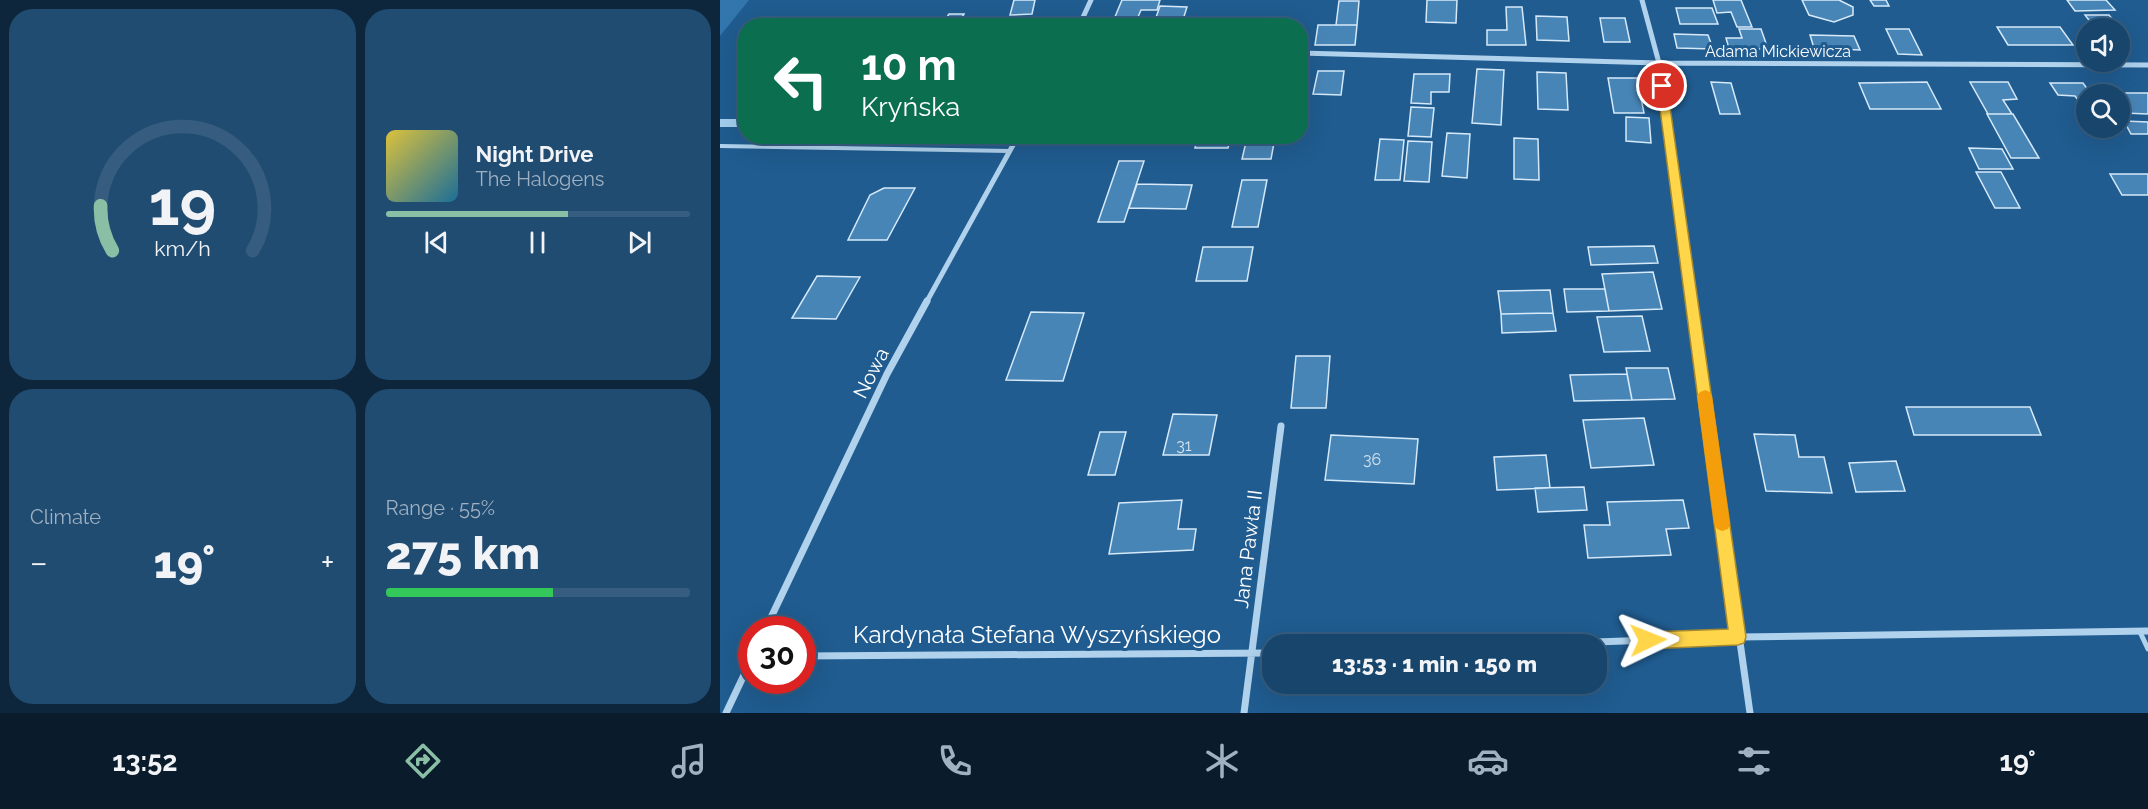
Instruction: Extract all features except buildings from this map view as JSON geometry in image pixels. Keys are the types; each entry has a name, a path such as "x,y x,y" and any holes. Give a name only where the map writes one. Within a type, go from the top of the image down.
{"street":[{"path":"1083,18 1091,0"},
{"path":"1642,0 1659,63 1750,713"},
{"name":"Adama Mickiewicza","path":"1308,53 1659,63 2148,65"},
{"name":"Nowa","path":"772,616 887,374 1014,144"},
{"name":"Jana Pawła II","path":"1244,713 1281,426"},
{"path":"1607,642 1738,637 2144,631"},
{"name":"Kardynała Stefana Wyszyńskiego","path":"816,656 1262,654"},
{"path":"726,713 738,688"}],"lane":[{"path":"720,146 1010,151"},
{"path":"2144,631 2148,649"}],"shaded area":[{"path":"720,0 749,0 720,36"}],"waterway":[{"path":"720,123 738,123"}],"slow traffic":[{"path":"1705,396 1722,524"}],"route":[{"path":"1648,640 1738,637 1662,86"}]}
